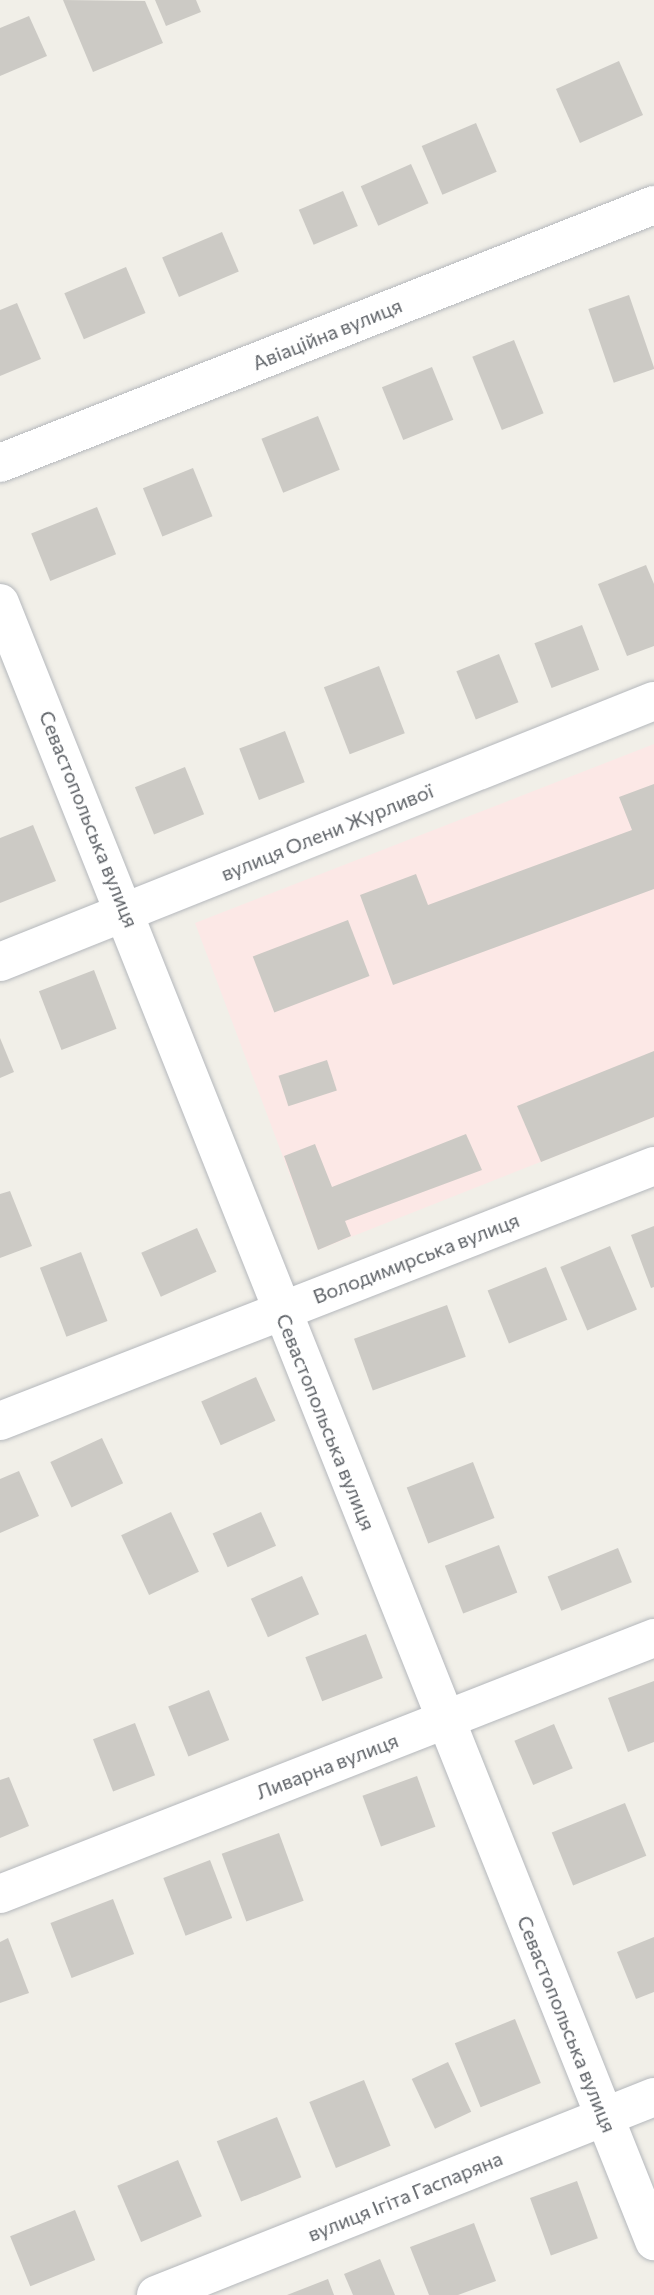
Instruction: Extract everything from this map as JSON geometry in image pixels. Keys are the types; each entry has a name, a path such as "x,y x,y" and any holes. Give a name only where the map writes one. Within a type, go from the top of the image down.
{"street":[{"name":"Авіаційна вулиця","path":"0,463 654,205"},
{"name":"Севастопольська вулиця","path":"0,603 128,911 280,1311 654,2241"},
{"name":"вулиця Олени Журливої","path":"0,962 654,701"},
{"name":"Володимирська вулиця","path":"0,1421 654,1166"},
{"name":"Ливарна вулиця","path":"0,1894 654,1638"},
{"name":"вулиця Ігіта Гаспаряна","path":"156,2295 654,2097"}],"shaded area":[{"path":"654,744 654,1117 318,1250 195,923"}],"building":[{"path":"63,0 145,1 163,43 93,72"},
{"path":"155,0 196,0 201,12 166,26"},
{"path":"29,16 47,56 0,76 0,28"},
{"path":"619,61 643,115 580,143 556,89"},
{"path":"476,123 497,172 442,195 422,146"},
{"path":"411,164 428,203 378,226 361,186"},
{"path":"343,191 358,226 314,245 299,210"},
{"path":"222,232 239,272 179,297 162,257"},
{"path":"126,267 146,313 84,339 64,293"},
{"path":"629,295 654,369 614,383 588,309"},
{"path":"17,303 41,359 0,376 0,310"},
{"path":"514,340 544,413 502,430 472,357"},
{"path":"432,367 453,420 403,440 382,387"},
{"path":"318,416 340,470 283,493 261,439"},
{"path":"193,468 212,516 162,536 143,488"},
{"path":"97,507 116,554 50,581 31,534"},
{"path":"646,565 654,584 654,646 627,656 598,584"},
{"path":"582,625 599,670 552,688 534,643"},
{"path":"499,654 518,702 476,719 456,671"},
{"path":"379,666 405,733 350,754 324,687"},
{"path":"285,731 305,782 259,800 239,749"},
{"path":"185,767 204,814 154,835 135,787"},
{"path":"654,784 654,889 393,985 360,895 416,874 428,905 632,830 619,797"},
{"path":"33,825 56,881 0,903 0,838"},
{"path":"348,920 370,976 274,1013 253,957"},
{"path":"94,970 117,1029 61,1050 39,991"},
{"path":"0,1038 14,1072 0,1078"},
{"path":"654,1051 654,1117 541,1162 517,1106"},
{"path":"327,1060 337,1090 288,1106 278,1076"},
{"path":"466,1134 482,1170 345,1221 351,1236 318,1250 284,1156 315,1144 332,1187"},
{"path":"10,1191 32,1246 0,1258 0,1194"},
{"path":"654,1226 654,1287 651,1288 631,1235"},
{"path":"197,1228 217,1272 161,1297 141,1253"},
{"path":"610,1246 637,1310 587,1331 560,1267"},
{"path":"81,1252 108,1321 66,1337 40,1268"},
{"path":"546,1267 567,1320 509,1343 488,1291"},
{"path":"447,1305 466,1357 373,1391 354,1339"},
{"path":"256,1377 276,1421 221,1445 201,1401"},
{"path":"102,1438 123,1483 71,1507 50,1462"},
{"path":"473,1462 495,1518 428,1543 407,1487"},
{"path":"19,1471 39,1516 0,1533 0,1479"},
{"path":"171,1512 199,1572 149,1595 121,1535"},
{"path":"261,1512 276,1546 228,1567 213,1534"},
{"path":"499,1545 517,1593 463,1613 445,1566"},
{"path":"618,1548 632,1582 561,1611 548,1576"},
{"path":"302,1576 319,1614 268,1637 251,1599"},
{"path":"366,1634 383,1678 322,1701 305,1657"},
{"path":"654,1681 654,1742 628,1752 608,1698"},
{"path":"209,1690 229,1740 188,1757 168,1706"},
{"path":"135,1723 155,1775 113,1791 93,1739"},
{"path":"554,1724 573,1768 533,1785 514,1741"},
{"path":"417,1776 435,1827 381,1847 362,1796"},
{"path":"9,1777 29,1826 0,1838 0,1780"},
{"path":"625,1803 646,1856 573,1885 552,1833"},
{"path":"279,1833 304,1901 246,1922 222,1854"},
{"path":"210,1860 232,1918 186,1936 163,1878"},
{"path":"113,1899 134,1954 72,1978 50,1923"},
{"path":"654,1937 654,1992 636,1999 617,1952"},
{"path":"8,1938 29,1993 0,2003 0,1942"},
{"path":"515,2019 541,2083 481,2107 455,2043"},
{"path":"448,2062 471,2112 435,2129 412,2079"},
{"path":"364,2080 391,2146 336,2168 309,2102"},
{"path":"277,2117 301,2177 241,2202 217,2141"},
{"path":"178,2160 202,2216 141,2242 117,2186"},
{"path":"577,2181 598,2238 551,2255 530,2198"},
{"path":"75,2210 95,2260 30,2286 10,2236"},
{"path":"474,2223 496,2281 458,2295 429,2295 410,2247"},
{"path":"380,2259 395,2295 353,2295 344,2274"},
{"path":"328,2279 334,2295 287,2295"}]}
